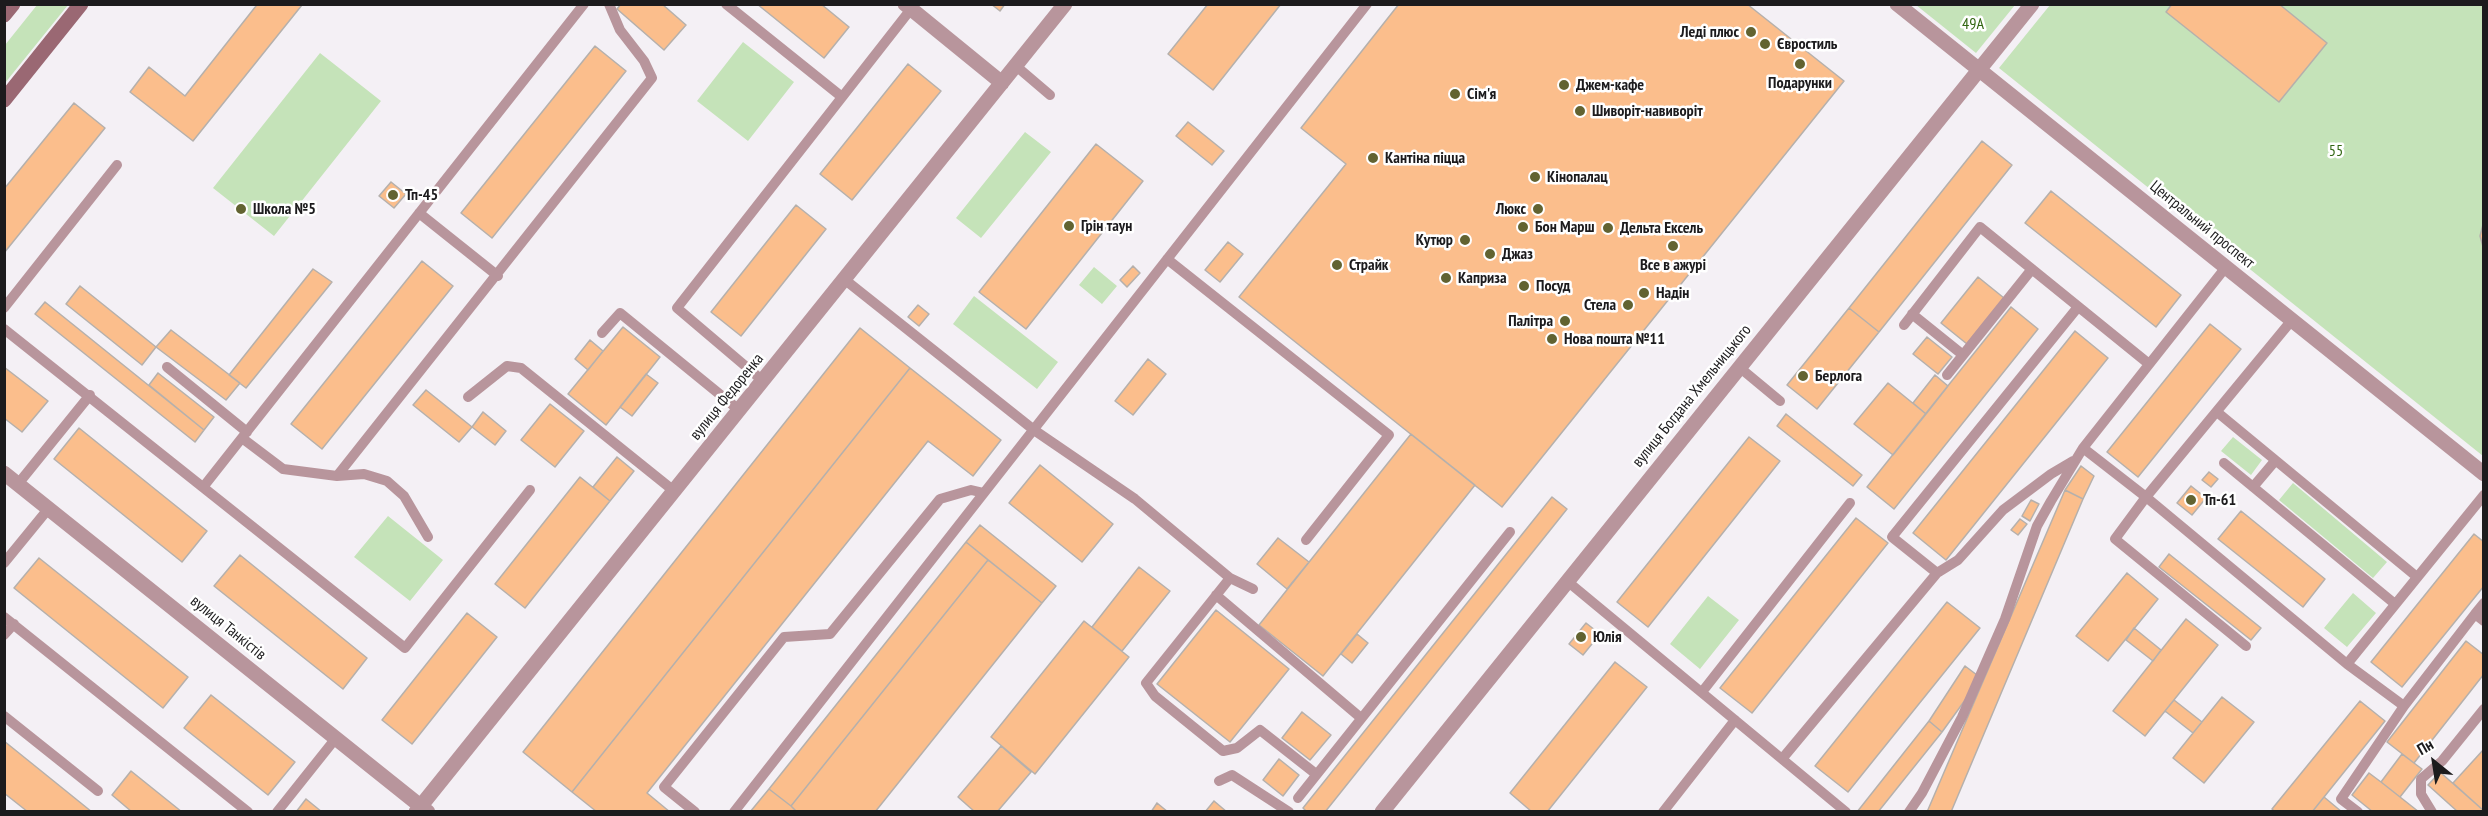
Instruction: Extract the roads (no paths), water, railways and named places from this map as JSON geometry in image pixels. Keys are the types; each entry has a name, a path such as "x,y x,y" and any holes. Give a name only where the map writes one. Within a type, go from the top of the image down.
{"main road":[{"path":"4,15 13,4"},
{"path":"4,100 81,4"}],"street":[{"name":"вулиця Федоренка","path":"422,810 674,491 1065,4"},
{"name":"Центральний проспект","path":"1897,4 2484,474"},
{"name":"вулиця Богдана Хмельницького","path":"1382,812 2032,4"},
{"path":"908,7 1002,83"},
{"name":"вулиця Танкістів","path":"4,473 336,738 422,810"}],"lane":[{"path":"337,476 498,276 652,78 644,61 620,30 609,4"},
{"path":"726,4 842,96"},
{"path":"734,812 1368,4"},
{"path":"204,486 419,213 578,6"},
{"path":"763,381 677,308 842,96 908,7"},
{"path":"1016,66 1050,95"},
{"path":"4,308 117,165"},
{"path":"419,213 498,276"},
{"path":"1904,325 1980,227 2149,364"},
{"path":"1167,259 1389,435 1306,540"},
{"path":"1909,812 1922,793 1962,717 2005,619 2037,526 2083,448 2226,267"},
{"path":"1947,375 2032,269"},
{"path":"844,279 1034,430 1135,499 1230,578 1253,589"},
{"path":"1936,573 1892,537 2078,307"},
{"path":"602,333 620,313 739,410"},
{"path":"1912,314 1963,354"},
{"path":"2246,646 2115,539 2146,497 2292,320"},
{"path":"4,329 90,395 405,648 530,490"},
{"path":"468,397 507,366 521,368 674,491"},
{"path":"167,367 283,469 337,476 364,474 387,481 404,496 428,537"},
{"path":"1739,367 1780,401"},
{"path":"18,484 90,395"},
{"path":"2217,412 2417,578"},
{"path":"2083,448 2146,497 2347,664 2404,706"},
{"path":"1782,759 1936,573 1958,560 2003,510 2051,474 2076,459"},
{"path":"2253,487 2274,461"},
{"path":"2224,463 2395,604"},
{"path":"695,812 664,787 784,637 831,634 940,499 972,490 984,493"},
{"path":"2347,664 2484,495"},
{"path":"1702,692 1850,503"},
{"path":"4,563 49,508"},
{"path":"1298,798 1510,532"},
{"path":"1230,578 1146,682 1155,696 1223,751 1237,748 1260,730 1316,774"},
{"path":"1567,581 1843,810"},
{"path":"1216,595 1361,718"},
{"path":"2358,812 2342,799 2404,706 2479,617 2484,603"},
{"path":"4,616 248,812"},
{"path":"4,635 14,624"},
{"path":"2432,812 2421,794 2421,779 2442,761 2484,709"},
{"path":"4,716 98,790"},
{"path":"1663,812 1736,720"},
{"path":"277,812 336,738"},
{"path":"1219,781 1232,774 1289,812"}],"place":[{"name":"Леді плюс","path":"1751,32"},
{"name":"Євростиль","path":"1765,44"},
{"name":"Подарунки","path":"1800,64"},
{"name":"Джем-кафе","path":"1564,85"},
{"name":"Сім'я","path":"1455,94"},
{"name":"Шиворіт-навиворіт","path":"1580,111"},
{"name":"Кантіна піцца","path":"1373,158"},
{"name":"Кінопалац","path":"1535,177"},
{"name":"Тп-45","path":"393,195"},
{"name":"Школа №5","path":"241,209"},
{"name":"Люкс","path":"1538,209"},
{"name":"Грін таун","path":"1069,226"},
{"name":"Бон Марш","path":"1523,227"},
{"name":"Дельта Ексель","path":"1608,228"},
{"name":"Кутюр","path":"1465,240"},
{"name":"Все в ажурі","path":"1673,246"},
{"name":"Джаз","path":"1490,254"},
{"name":"Страйк","path":"1337,265"},
{"name":"Каприза","path":"1446,278"},
{"name":"Посуд","path":"1524,286"},
{"name":"Надін","path":"1644,293"},
{"name":"Стела","path":"1628,305"},
{"name":"Палітра","path":"1565,321"},
{"name":"Нова пошта №11","path":"1552,339"},
{"name":"Берлога","path":"1803,376"},
{"name":"Тп-61","path":"2191,500"},
{"name":"Юлія","path":"1581,637"}],"park label":[{"name":"49А","path":"1973,24"},
{"name":"55","path":"2336,151"}]}
